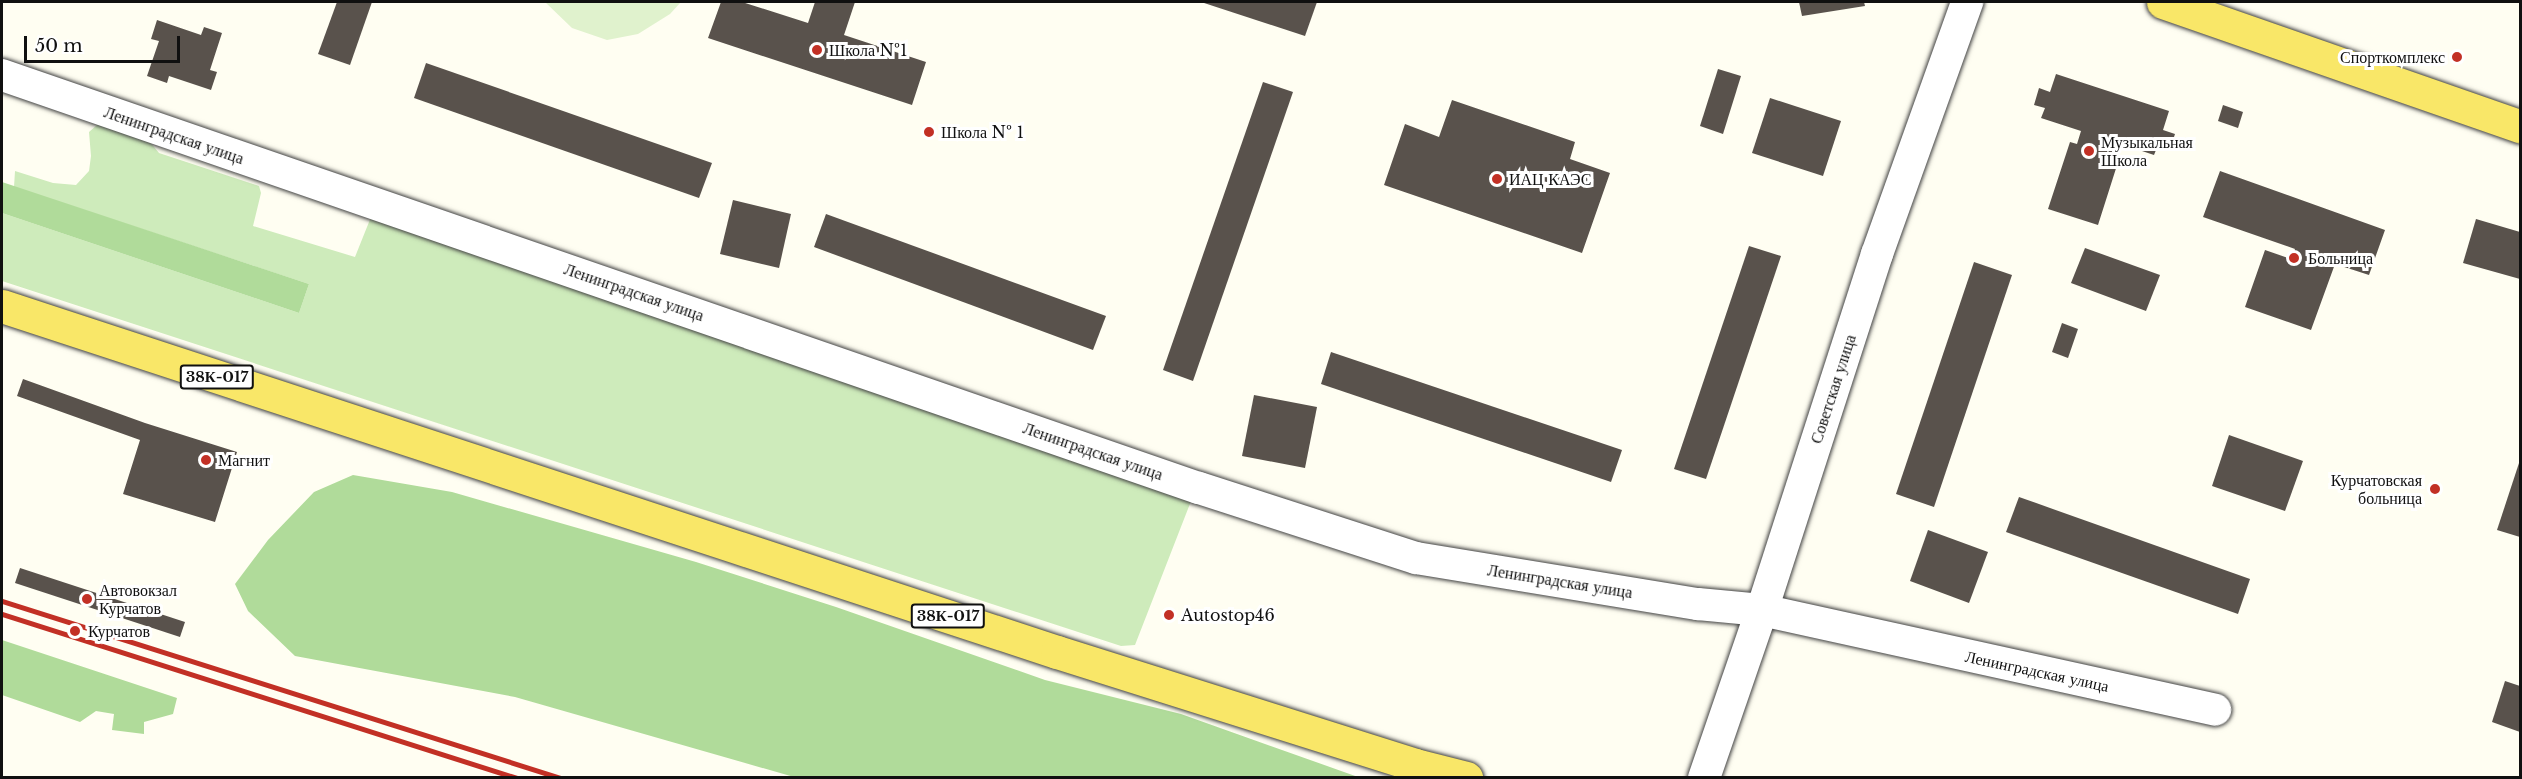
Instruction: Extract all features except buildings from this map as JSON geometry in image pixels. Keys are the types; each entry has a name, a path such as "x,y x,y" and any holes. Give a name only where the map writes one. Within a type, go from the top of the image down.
{"main road":[{"path":"2163,2 2520,126"},
{"name":"38К-017","path":"2,306 1057,652 1415,765 1466,777"}],"street":[{"name":"Советская улица","path":"1704,777 1762,610 1877,254 1967,2"},
{"name":"Ленинградская улица","path":"2,75 1200,488 1416,558 1698,604 1762,610 2215,710"}],"green space":[{"path":"545,2 681,2 670,14 638,34 607,40 572,28"},
{"path":"108,124 145,136 159,153 259,186 261,193 253,226 355,257 371,217 1193,496 1135,645 1121,646 2,281 2,213 299,313 309,284 14,187 15,171 53,183 76,185 89,171 91,156 89,132 97,125"},
{"path":"2,182 309,284 299,313 2,213"},
{"path":"353,475 452,492 696,562 836,607 1045,680 1181,714 1358,777 794,777 515,697 295,656 248,611 235,584 268,540 314,492"},
{"path":"2,640 177,698 173,714 144,722 144,734 112,730 114,714 96,711 80,722 2,695"}],"railway":[{"path":"2,601 561,778"},
{"path":"2,614 517,778"}],"place":[{"name":"Школа №1","path":"817,50"},
{"name":"Спорткомплекс","path":"2457,57"},
{"name":"Школа № 1","path":"929,132"},
{"name":"Музыкальная Школа","path":"2089,151"},
{"name":"ИАЦ КАЭС","path":"1497,179"},
{"name":"Больница","path":"2294,258"},
{"name":"Магнит","path":"206,460"},
{"name":"Курчатовская больница","path":"2435,489"},
{"name":"Автовокзал Курчатов","path":"87,599"},
{"name":"Autostop46","path":"1169,615"},
{"name":"Курчатов","path":"75,631"}]}
